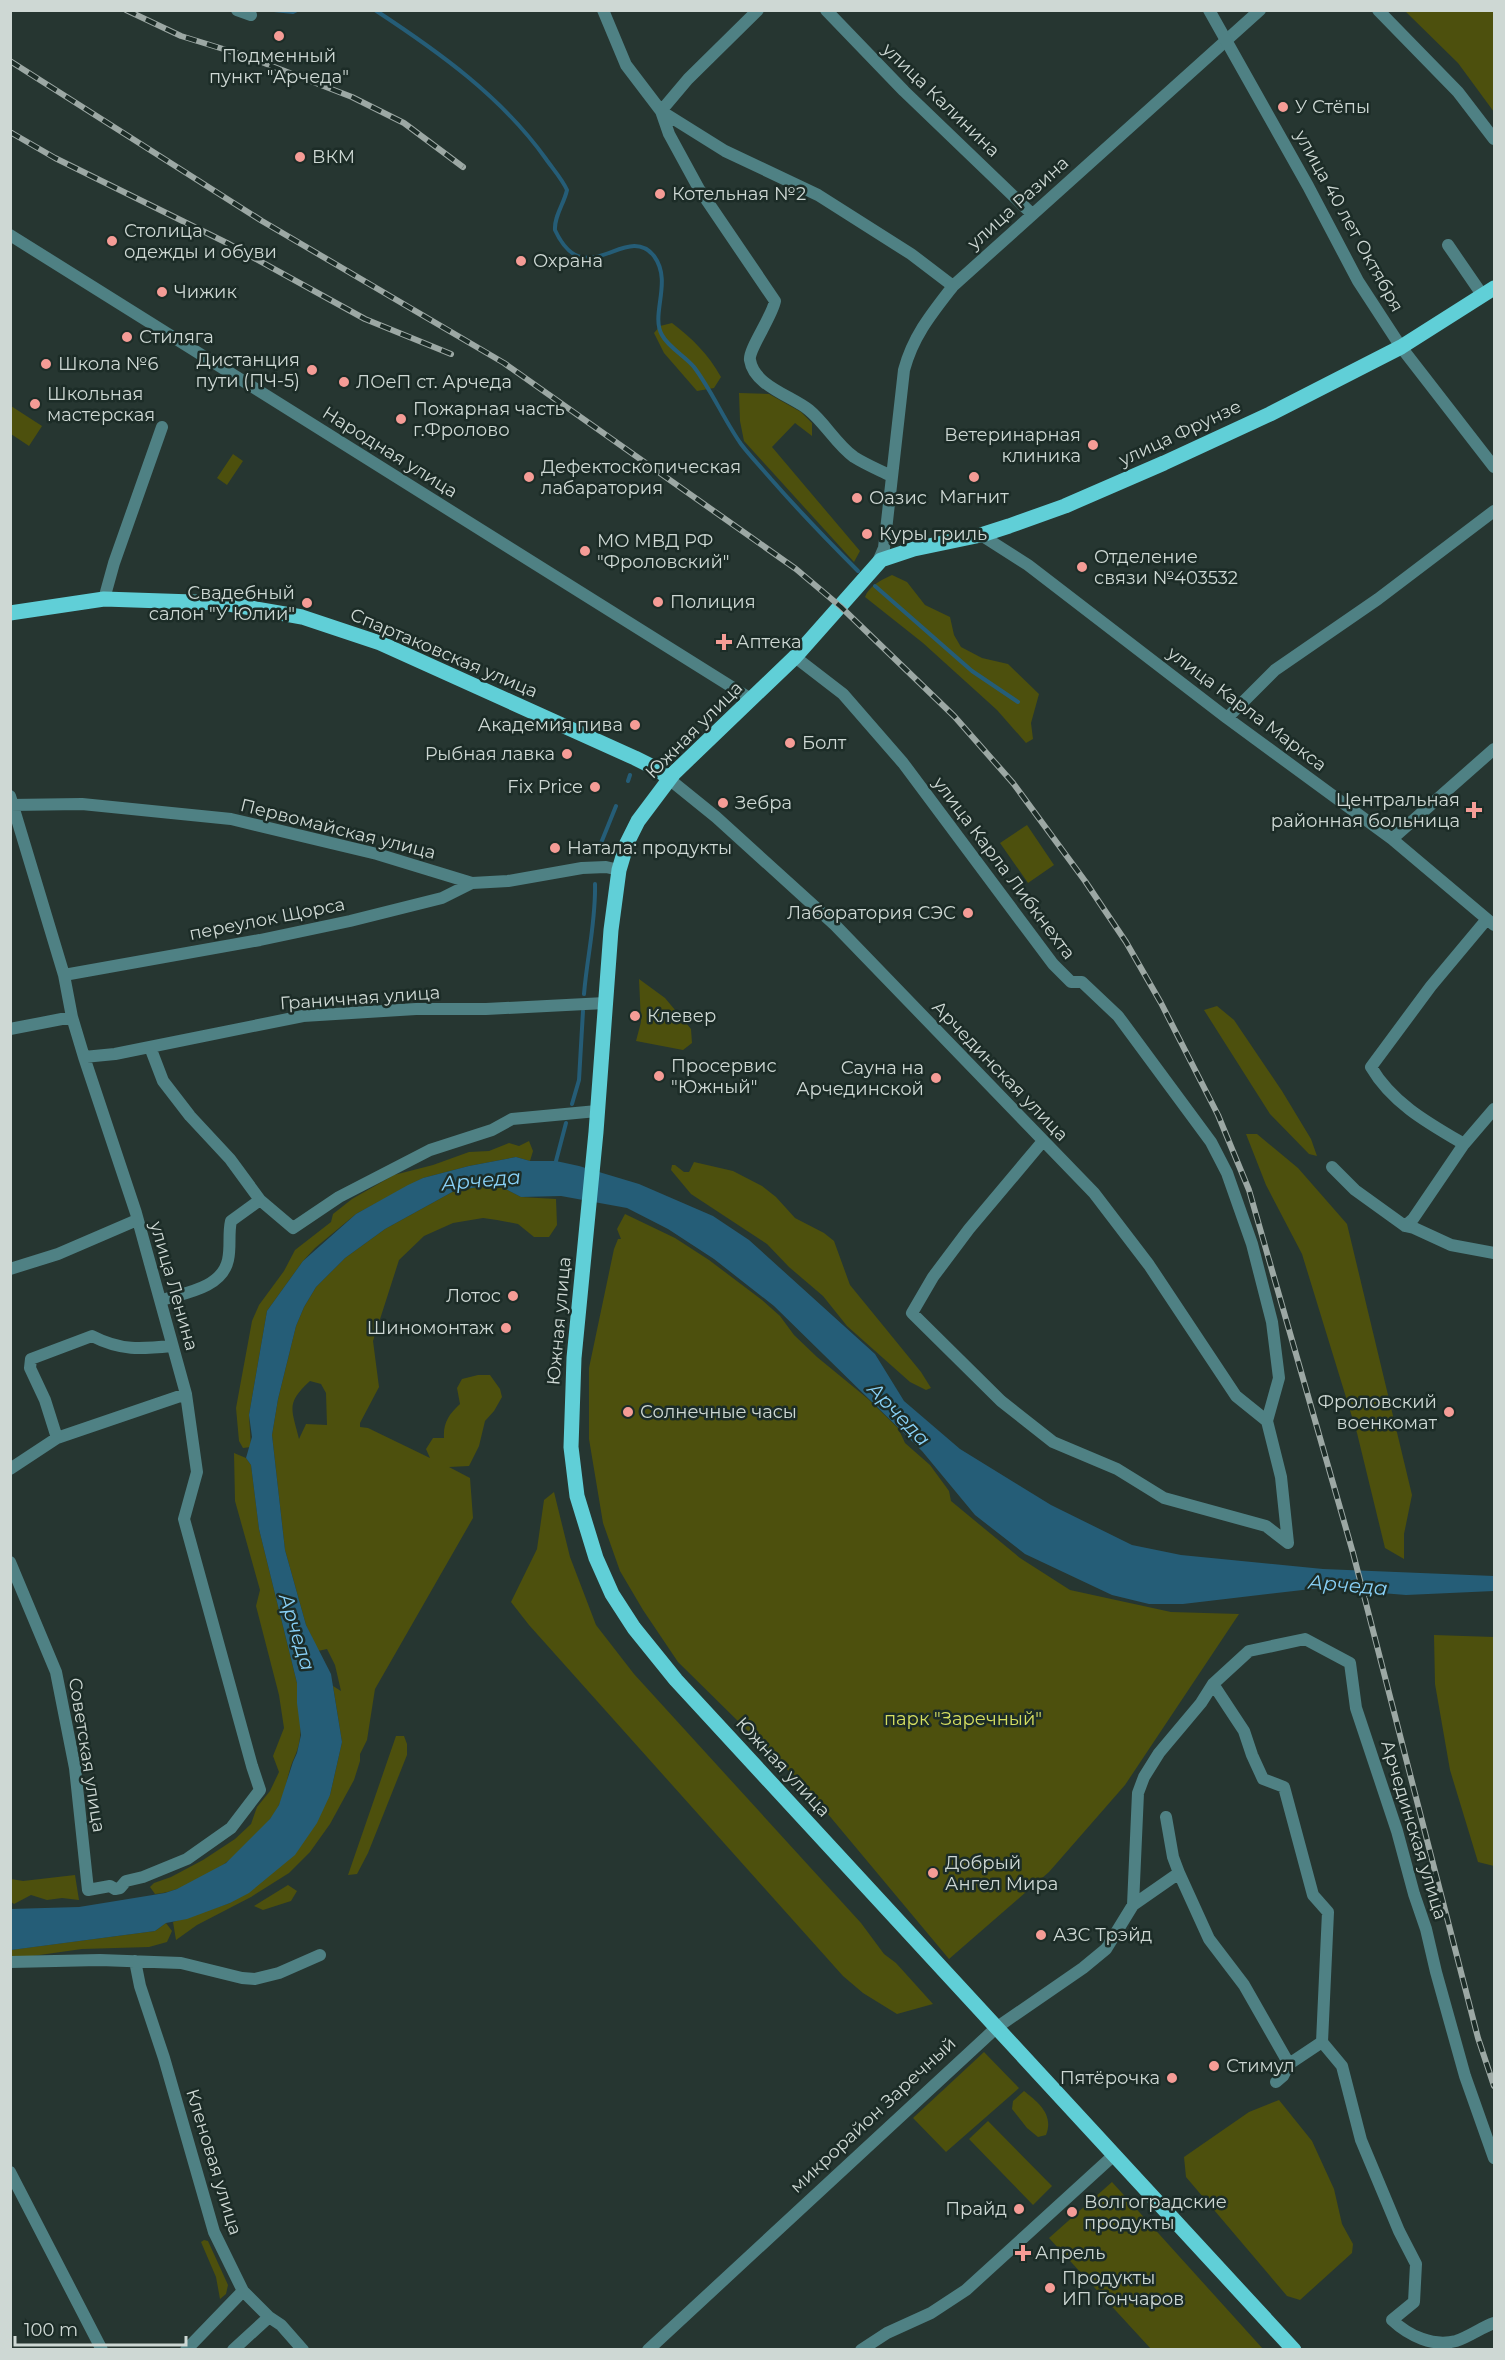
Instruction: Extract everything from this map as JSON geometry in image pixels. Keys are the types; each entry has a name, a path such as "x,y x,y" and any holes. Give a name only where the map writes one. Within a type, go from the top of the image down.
{"main road":[{"name":"улица Фрунзе","path":"876,566 888,557 981,535 1065,506 1164,463 1270,414 1401,347 1489,292"},
{"name":"Южная улица","path":"876,566 795,657 669,779 638,821 627,843 619,870 611,930 596,1132 571,1407 571,1447 577,1496 596,1558 612,1594 634,1628 676,1680 996,2028"},
{"name":"Спартаковская улица","path":"10,613 104,599 223,603 302,617 341,628 380,643 635,758 659,770 669,779"},
{"path":"996,2028 1294,2349"}],"street":[{"path":"237,10 251,15"},
{"path":"603,10 626,65 661,111 669,134 699,189 775,301 772,312 750,353 750,362 756,372 770,387 808,410 853,456 891,476"},
{"path":"661,111 688,79 758,10"},
{"name":"улица Калинина","path":"826,10 904,91 1032,214"},
{"name":"улица 40 лет Октября","path":"1209,10 1358,282 1401,347 1494,467"},
{"name":"улица Разина","path":"876,566 885,548 904,370 909,350 918,332 953,286 1260,10"},
{"path":"1378,10 1458,92 1494,139"},
{"path":"661,111 725,151 818,195 911,254 953,286"},
{"name":"Народная улица","path":"10,236 751,699"},
{"name":"улица Фрунзе","path":"1448,245 1489,292"},
{"path":"104,599 114,563 162,427"},
{"path":"1227,718 1275,670 1387,592 1494,512"},
{"name":"улица Карла Маркса","path":"981,535 1046,578 1227,718 1392,840 1491,922 1431,986 1371,1067 1380,1082 1409,1109 1464,1143"},
{"name":"улица Карла Либкнехта","path":"795,657 843,694 903,763 1053,964 1071,982 1082,982 1118,1016 1211,1142 1227,1173 1252,1244 1272,1322 1279,1378 1267,1421 1281,1477 1288,1543 1266,1526 1164,1498 1117,1468 1053,1442 1001,1401 912,1313 933,1277 969,1228 1043,1141"},
{"path":"1392,840 1494,749"},
{"name":"Арчединская улица","path":"669,779 716,817 835,925 1094,1193 1149,1265 1236,1396 1267,1421"},
{"name":"Первомайская улица","path":"11,802 82,804 231,819 314,838 472,883 508,881 582,868 606,867 619,870"},
{"name":"улица Ленина","path":"11,802 64,975 72,1017 84,1057 162,1300 186,1394 196,1472 184,1519 260,1790 231,1828 187,1859 143,1877 126,1881 120,1888 115,1889 110,1886 88,1890"},
{"name":"переулок Щорса","path":"64,975 260,940 350,921 442,898 472,883"},
{"name":"Граничная улица","path":"84,1057 150,1047 303,1016 416,1009 486,1009 605,1003"},
{"path":"10,1029 72,1017"},
{"path":"150,1047 163,1081 190,1116 230,1159 260,1200 293,1228 339,1197 430,1150 492,1130 512,1119 597,1111"},
{"path":"1405,1226 1413,1219 1464,1143 1494,1109"},
{"path":"1332,1167 1355,1190 1405,1226 1451,1245 1494,1253"},
{"path":"162,1300 216,1280 228,1261 231,1221 260,1200"},
{"path":"10,1269 58,1254 137,1220"},
{"path":"57,1438 45,1401 30,1368 31,1359 92,1336 123,1349 172,1346"},
{"path":"10,1469 57,1438 186,1394"},
{"name":"Советская улица","path":"10,1563 56,1672 75,1768 88,1890"},
{"name":"Арчединская улица","path":"1133,1905 1138,1793 1144,1777 1159,1754 1214,1684 1249,1650 1305,1639 1350,1663 1356,1708 1426,1929 1465,2076 1494,2158"},
{"path":"1214,1684 1244,1731 1263,1779 1284,1787 1313,1895 1328,1912 1322,2042 1342,2066 1361,2140 1399,2231 1416,2264 1414,2302 1392,2320 1405,2332 1428,2342 1455,2341"},
{"path":"1166,1817 1173,1857 1209,1939 1244,1985 1289,2064"},
{"name":"Арчединская улица","path":"996,2028 1083,1968 1106,1949 1133,1905 1179,1873"},
{"path":"10,1962 181,1963 255,1979 279,1973 320,1955"},
{"name":"Кленовая улица","path":"135,1961 140,1986 164,2058 214,2232 243,2290 303,2349"},
{"name":"микрорайон Заречный","path":"648,2349 996,2028"},
{"path":"1276,2082 1283,2076 1289,2064 1322,2042"},
{"path":"861,2349 887,2333 931,2313 966,2290 1114,2155"},
{"path":"10,2172 102,2349"},
{"path":"186,2349 243,2290"},
{"path":"233,2349 269,2317"},
{"path":"1438,2349 1494,2323"}],"green space":[{"path":"1405,11 1494,11 1494,112 1458,63"},
{"path":"672,323 700,347 711,361 721,377 714,388 697,391 664,353 654,333 660,326"},
{"path":"739,393 769,394 801,412 812,423 812,436 795,423 772,447 860,551 854,562 744,441 740,421"},
{"path":"11,406 42,426 29,446 11,434"},
{"path":"233,454 243,461 227,485 217,478"},
{"path":"892,575 907,582 925,605 950,617 954,635 961,647 982,658 1008,664 1039,694 1031,723 1033,739 1026,743 997,710 923,643 865,597 872,587"},
{"path":"1027,825 1054,865 1028,883 1000,843"},
{"path":"639,979 665,998 691,1029 692,1043 683,1050 636,1041 641,1022"},
{"path":"1217,1006 1234,1020 1282,1091 1311,1139 1317,1156 1309,1154 1270,1114 1204,1010"},
{"path":"1246,1134 1257,1134 1298,1168 1347,1224 1412,1495 1404,1534 1404,1559 1385,1548 1357,1433 1302,1254 1266,1185"},
{"path":"529,1141 533,1151 530,1161 516,1157 423,1178 356,1214 315,1248 267,1311 249,1415 251,1447 243,1448 239,1441 236,1408 252,1321 259,1305 284,1271 295,1250 331,1222 333,1214 352,1199 394,1175 433,1165 469,1152 489,1151 509,1143 519,1146"},
{"path":"694,1162 733,1171 762,1186 776,1197 795,1218 824,1233 834,1241 850,1285 921,1372 931,1388 926,1390 910,1382 847,1326 823,1296 789,1267 767,1244 691,1194 671,1170 672,1165 675,1165 684,1172 689,1172"},
{"path":"496,1184 521,1197 556,1199 557,1225 549,1237 534,1237 518,1224 497,1220 483,1218 453,1223 424,1236 399,1260 373,1341 379,1387 360,1427 368,1428 430,1458 426,1449 433,1438 444,1438 448,1419 460,1404 457,1388 462,1379 490,1375 500,1389 502,1397 485,1421 479,1446 469,1466 449,1467 470,1478 473,1518 375,1689 367,1740 360,1754 354,1780 330,1824 310,1852 289,1873 251,1897 197,1925 176,1940 173,1922 230,1903 330,1795 342,1742 333,1686 341,1691 335,1665 327,1649 318,1651 306,1625 285,1550 272,1435 278,1399 296,1326 316,1287 345,1258 385,1229 454,1191","holes":["310,1381 321,1384 326,1393 327,1425 306,1424 299,1439 293,1414 294,1402"]},
{"name":"парк \"Заречный\"","path":"625,1214 675,1238 709,1260 762,1300 780,1316 794,1335 817,1357 867,1398 898,1428 905,1443 930,1465 949,1491 951,1501 1020,1558 1070,1590 1171,1612 1239,1614 1125,1785 1049,1872 949,1959 807,1789 678,1662 620,1571 603,1523 589,1439 589,1368 614,1249 618,1239 621,1239 617,1229"},
{"path":"234,1453 246,1458 251,1465 259,1529 297,1683 300,1741 278,1807 256,1836 208,1875 172,1891 155,1894 150,1887 154,1883 203,1860 235,1839 251,1824 257,1807 270,1791 279,1772 273,1756 284,1728 279,1695 256,1606 260,1590 235,1501"},
{"path":"554,1492 570,1557 596,1625 634,1674 861,1923 884,1954 896,1963 933,2004 897,2014 863,1993 843,1976 529,1625 511,1602 537,1549 544,1500"},
{"path":"1434,1635 1494,1637 1494,1866 1478,1862 1450,1770 1435,1684"},
{"path":"396,1736 404,1736 407,1755 368,1853 357,1874 348,1875"},
{"path":"75,1875 79,1900 62,1898 47,1900 31,1895 14,1904 11,1902 11,1879 23,1881"},
{"path":"288,1885 297,1891 291,1901 263,1910 254,1906"},
{"path":"166,1923 172,1931 167,1942 149,1947 82,1949 11,1959 10,1950 155,1931"},
{"path":"984,2052 1019,2088 946,2152 913,2118"},
{"path":"1024,2091 1040,2105 1047,2115 1046,2135 1038,2137 1027,2128 1012,2109 1013,2101"},
{"path":"1279,2100 1312,2141 1334,2189 1342,2224 1353,2244 1352,2253 1300,2300 1287,2296 1186,2177 1184,2157 1249,2112"},
{"path":"988,2121 1052,2186 1033,2205 969,2139"},
{"path":"1112,2182 1263,2349 1151,2349 1049,2238"},
{"path":"208,2241 228,2285 226,2294 220,2299 216,2277 201,2242"}],"water":[{"name":"Арчеда","path":"516,1157 530,1161 556,1161 579,1166 639,1184 713,1216 749,1240 875,1354 904,1401 960,1449 1051,1505 1132,1545 1181,1555 1323,1569 1494,1576 1494,1591 1406,1595 1320,1588 1183,1604 1149,1604 1112,1595 1025,1554 975,1515 922,1451 774,1306 714,1259 668,1229 627,1208 561,1196 521,1197 496,1184 454,1191 385,1229 345,1258 316,1287 296,1326 278,1399 272,1435 285,1550 306,1625 331,1674 342,1742 330,1795 317,1823 295,1855 249,1893 230,1903 187,1919 166,1923 155,1931 11,1950 10,1909 79,1907 177,1889 226,1863 270,1819 279,1805 301,1735 297,1683 259,1529 251,1465 246,1458 252,1437 249,1415 267,1311 303,1261 356,1214 423,1178"}],"waterway":[{"path":"274,10 293,12 297,10"},
{"path":"375,10 423,42 468,77 510,115 529,137 567,190 556,220 555,230 567,248 579,257 592,258 631,246 643,248 654,256 662,276 658,317 662,335 694,367 748,453 858,571"},
{"path":"875,586 972,671 1018,702"},
{"path":"628,781 630,775"},
{"path":"597,853 616,806"},
{"path":"584,994 595,884"},
{"path":"572,1104 579,1080 583,1011"},
{"path":"556,1161 566,1123"}],"railway":[{"path":"126,10 181,36 246,56 352,97 404,123 463,167"},
{"path":"10,61 262,221 504,363 796,569 841,607 954,716 1013,783 1085,881 1126,942 1161,1003 1218,1115 1249,1190 1353,1553 1478,2038 1494,2086"},
{"path":"10,132 55,158 227,243 365,319 451,354"}],"place":[{"name":"Подменный пункт \"Арчеда\"","path":"279,36"},
{"name":"У Стёпы","path":"1283,107"},
{"name":"ВКМ","path":"300,157"},
{"name":"Котельная №2","path":"660,194"},
{"name":"Столица одежды и обуви","path":"112,241"},
{"name":"Охрана","path":"521,261"},
{"name":"Чижик","path":"162,292"},
{"name":"Стиляга","path":"127,337"},
{"name":"Школа №6","path":"46,364"},
{"name":"Дистанция пути (ПЧ-5)","path":"312,370"},
{"name":"ЛОеП ст. Арчеда","path":"344,382"},
{"name":"Школьная мастерская","path":"35,404"},
{"name":"Пожарная часть г.Фролово","path":"401,419"},
{"name":"Ветеринарная клиника","path":"1093,445"},
{"name":"Дефектоскопическая лабаратория","path":"529,477"},
{"name":"Магнит","path":"974,477"},
{"name":"Оазис","path":"857,498"},
{"name":"Куры гриль","path":"867,534"},
{"name":"МО МВД РФ \"Фроловский\"","path":"585,551"},
{"name":"Отделение связи №403532","path":"1082,567"},
{"name":"Полиция","path":"658,602"},
{"name":"Свадебный салон \"У Юлии\"","path":"307,603"},
{"name":"Аптека","path":"724,642"},
{"name":"Академия пива","path":"635,725"},
{"name":"Болт","path":"790,743"},
{"name":"Рыбная лавка","path":"567,754"},
{"name":"Fix Price","path":"595,787"},
{"name":"Зебра","path":"723,803"},
{"name":"Центральная районная больница","path":"1474,810"},
{"name":"Натала: продукты","path":"555,848"},
{"name":"Лаборатория СЭС","path":"968,913"},
{"name":"Клевер","path":"635,1016"},
{"name":"Просервис \"Южный\"","path":"659,1076"},
{"name":"Сауна на Арчединской","path":"936,1078"},
{"name":"Лотос","path":"513,1296"},
{"name":"Шиномонтаж","path":"506,1328"},
{"name":"Солнечные часы","path":"628,1412"},
{"name":"Фроловский военкомат","path":"1449,1412"},
{"name":"Добрый Ангел Мира","path":"933,1873"},
{"name":"АЗС Трэйд","path":"1041,1935"},
{"name":"Стимул","path":"1214,2066"},
{"name":"Пятёрочка","path":"1172,2078"},
{"name":"Прайд","path":"1019,2209"},
{"name":"Волгоградские продукты","path":"1072,2212"},
{"name":"Апрель","path":"1023,2253"},
{"name":"Продукты ИП Гончаров","path":"1050,2288"}]}
